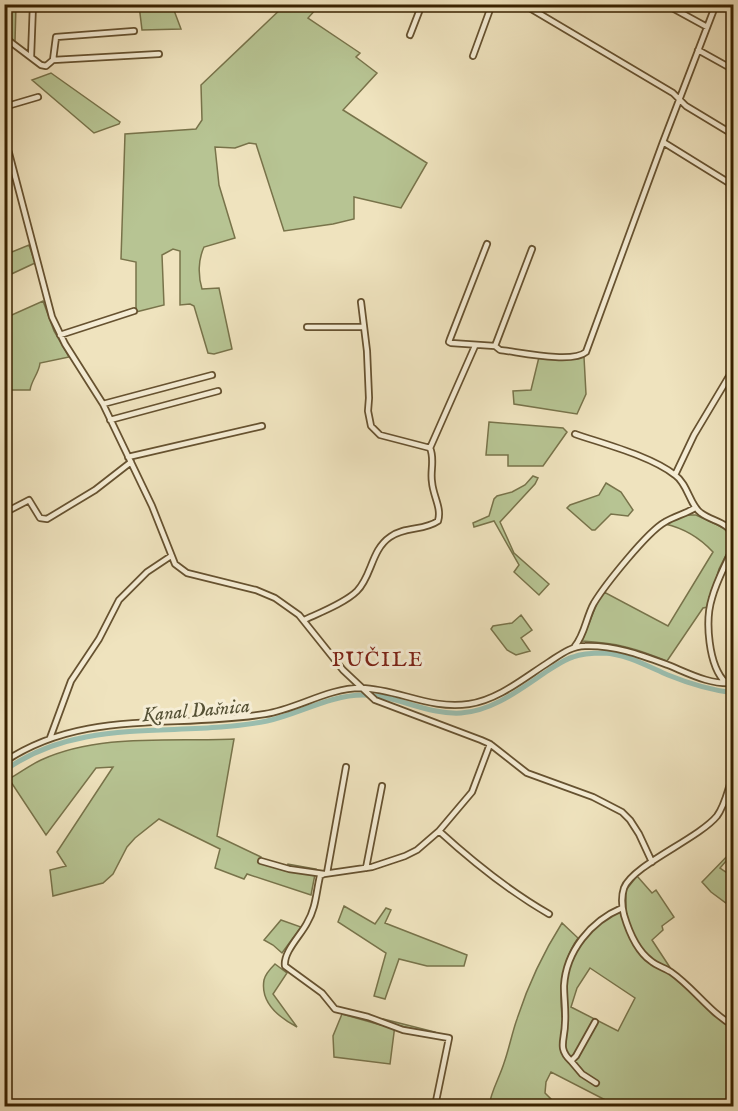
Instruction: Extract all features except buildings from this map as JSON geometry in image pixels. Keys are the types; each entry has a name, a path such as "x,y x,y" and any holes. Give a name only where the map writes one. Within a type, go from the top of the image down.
{"street":[{"path":"32,57 33,4"},
{"path":"410,35 422,4"},
{"path":"473,56 492,4"},
{"path":"523,4 678,96 679,100 734,135"},
{"path":"665,4 707,27"},
{"path":"487,244 449,342 495,346 500,350 559,357 576,357 586,352 715,5"},
{"path":"53,60 56,37 135,30"},
{"path":"4,37 41,65 46,66 53,60 159,54"},
{"path":"698,50 734,70"},
{"path":"4,107 38,97"},
{"path":"4,141 46,299 60,335 103,404 153,506 175,564 187,573 266,593 291,609 304,620 343,670 375,700 490,744 527,773 610,804 630,820 652,862"},
{"path":"663,142 734,186"},
{"path":"495,346 532,249"},
{"path":"361,302 369,372 368,411 371,426 380,435 430,448"},
{"path":"60,335 134,311"},
{"path":"307,327 363,327"},
{"path":"304,620 357,591 376,552 390,537 399,531 429,526 438,521 439,510 432,482 430,448 475,346"},
{"path":"675,475 694,435 734,368"},
{"path":"103,404 212,375"},
{"path":"110,420 218,391"},
{"path":"128,457 262,426"},
{"path":"575,434 641,457 675,475 686,488 695,508 701,514 729,527 734,537"},
{"path":"4,513 29,500 40,518 47,519 95,490 130,462"},
{"path":"4,762 32,745 90,727 117,723 223,720 267,714 345,690 363,690 441,705 470,704 511,687 575,646 593,605 641,545 661,525 695,508"},
{"path":"730,684 719,677 712,659 710,617 711,599 734,545"},
{"path":"50,738 71,681 99,639 119,600 147,572 171,556"},
{"path":"575,646 612,647 708,681 730,684"},
{"path":"730,684 730,698 734,710"},
{"path":"261,861 288,869 325,873 366,868 417,850 439,831 472,792 490,744"},
{"path":"346,767 325,873 320,876 314,910 286,957 285,966 322,993 335,1009 368,1017 403,1030 449,1038 435,1107"},
{"path":"734,773 717,816 629,880 624,888 622,908 641,951 652,962 671,972 705,1004 734,1026"},
{"path":"366,868 382,786"},
{"path":"439,831 507,886 549,914"},
{"path":"596,1083 582,1074 563,1054 564,987 568,964 573,952 586,934 612,912 622,908"},
{"path":"571,1061 595,1022"}],"green space":[{"path":"4,5 16,5 15,42 5,34"},
{"path":"139,5 172,5 181,29 142,30"},
{"path":"285,5 315,5 318,7 308,18 360,53 356,57 377,73 343,110 427,163 401,208 354,197 354,219 284,231 256,144 249,143 235,148 215,147 219,185 235,238 204,247 199,273 202,289 219,288 232,349 214,354 208,353 194,306 180,305 180,251 173,249 162,255 164,305 136,312 136,262 121,259 125,134 196,129 202,120 201,85"},
{"path":"51,73 120,122 119,124 94,133 32,80"},
{"path":"29,245 35,263 5,277 5,248 7,254"},
{"path":"43,301 54,331 69,357 40,363 30,390 5,390 5,318"},
{"path":"539,357 584,357 586,394 577,414 514,404 513,391 531,390"},
{"path":"489,422 563,428 567,432 543,466 508,466 508,455 486,455"},
{"path":"533,476 538,478 535,484 500,522 514,553 549,584 539,595 514,572 519,565 494,521 474,527 473,523 489,516 497,496 525,485"},
{"path":"606,483 621,492 633,510 628,516 611,514 595,530 592,530 567,508 599,495"},
{"path":"687,515 696,515 726,530 729,536 728,551 719,569 708,607 703,608 667,661 626,647 582,641 597,603 604,592 668,626 713,552 691,534 665,524"},
{"path":"521,615 532,630 521,638 530,651 516,655 507,650 491,629 493,626 512,623"},
{"path":"234,739 217,836 261,857 260,862 286,871 288,864 316,869 311,895 247,874 244,879 215,868 220,849 159,819 127,847 113,874 103,883 53,896 50,870 66,866 57,852 113,767 96,768 46,835 9,779 41,760 64,751 87,746 136,740"},
{"path":"733,850 720,868 733,877 733,900 730,906 702,882"},
{"path":"637,876 652,893 656,890 674,917 662,926 663,930 652,940 671,969 668,972 724,1023 733,1028 733,1082 728,1106 617,1106 551,1072 546,1082 545,1093 552,1100 550,1106 489,1106 526,994 542,958 562,923 578,938 565,965 561,995 562,1016 567,1003 569,968 574,957 587,936 596,927 615,914 626,910 626,890","holes":["590,968 635,998 618,1031 571,1007 577,988"]},
{"path":"344,906 375,924 386,908 391,910 385,923 467,955 464,966 427,966 399,959 385,999 374,996 386,953 338,922"},
{"path":"281,920 301,927 282,953 264,940"},
{"path":"275,964 287,973 273,994 297,1027 278,1014 265,996 265,978"},
{"path":"342,1014 381,1025 383,1019 435,1033 395,1025 390,1064 334,1057 333,1036"}],"waterway":[{"name":"Kanal Dašnica","path":"4,771 34,753 66,742 98,735 234,726 267,721 327,701 351,696 387,698 448,713 473,711 508,697 564,661 588,654 604,653 621,656 692,684 734,693"}],"district":[{"name":"PUČILE","path":"378,660"}]}
